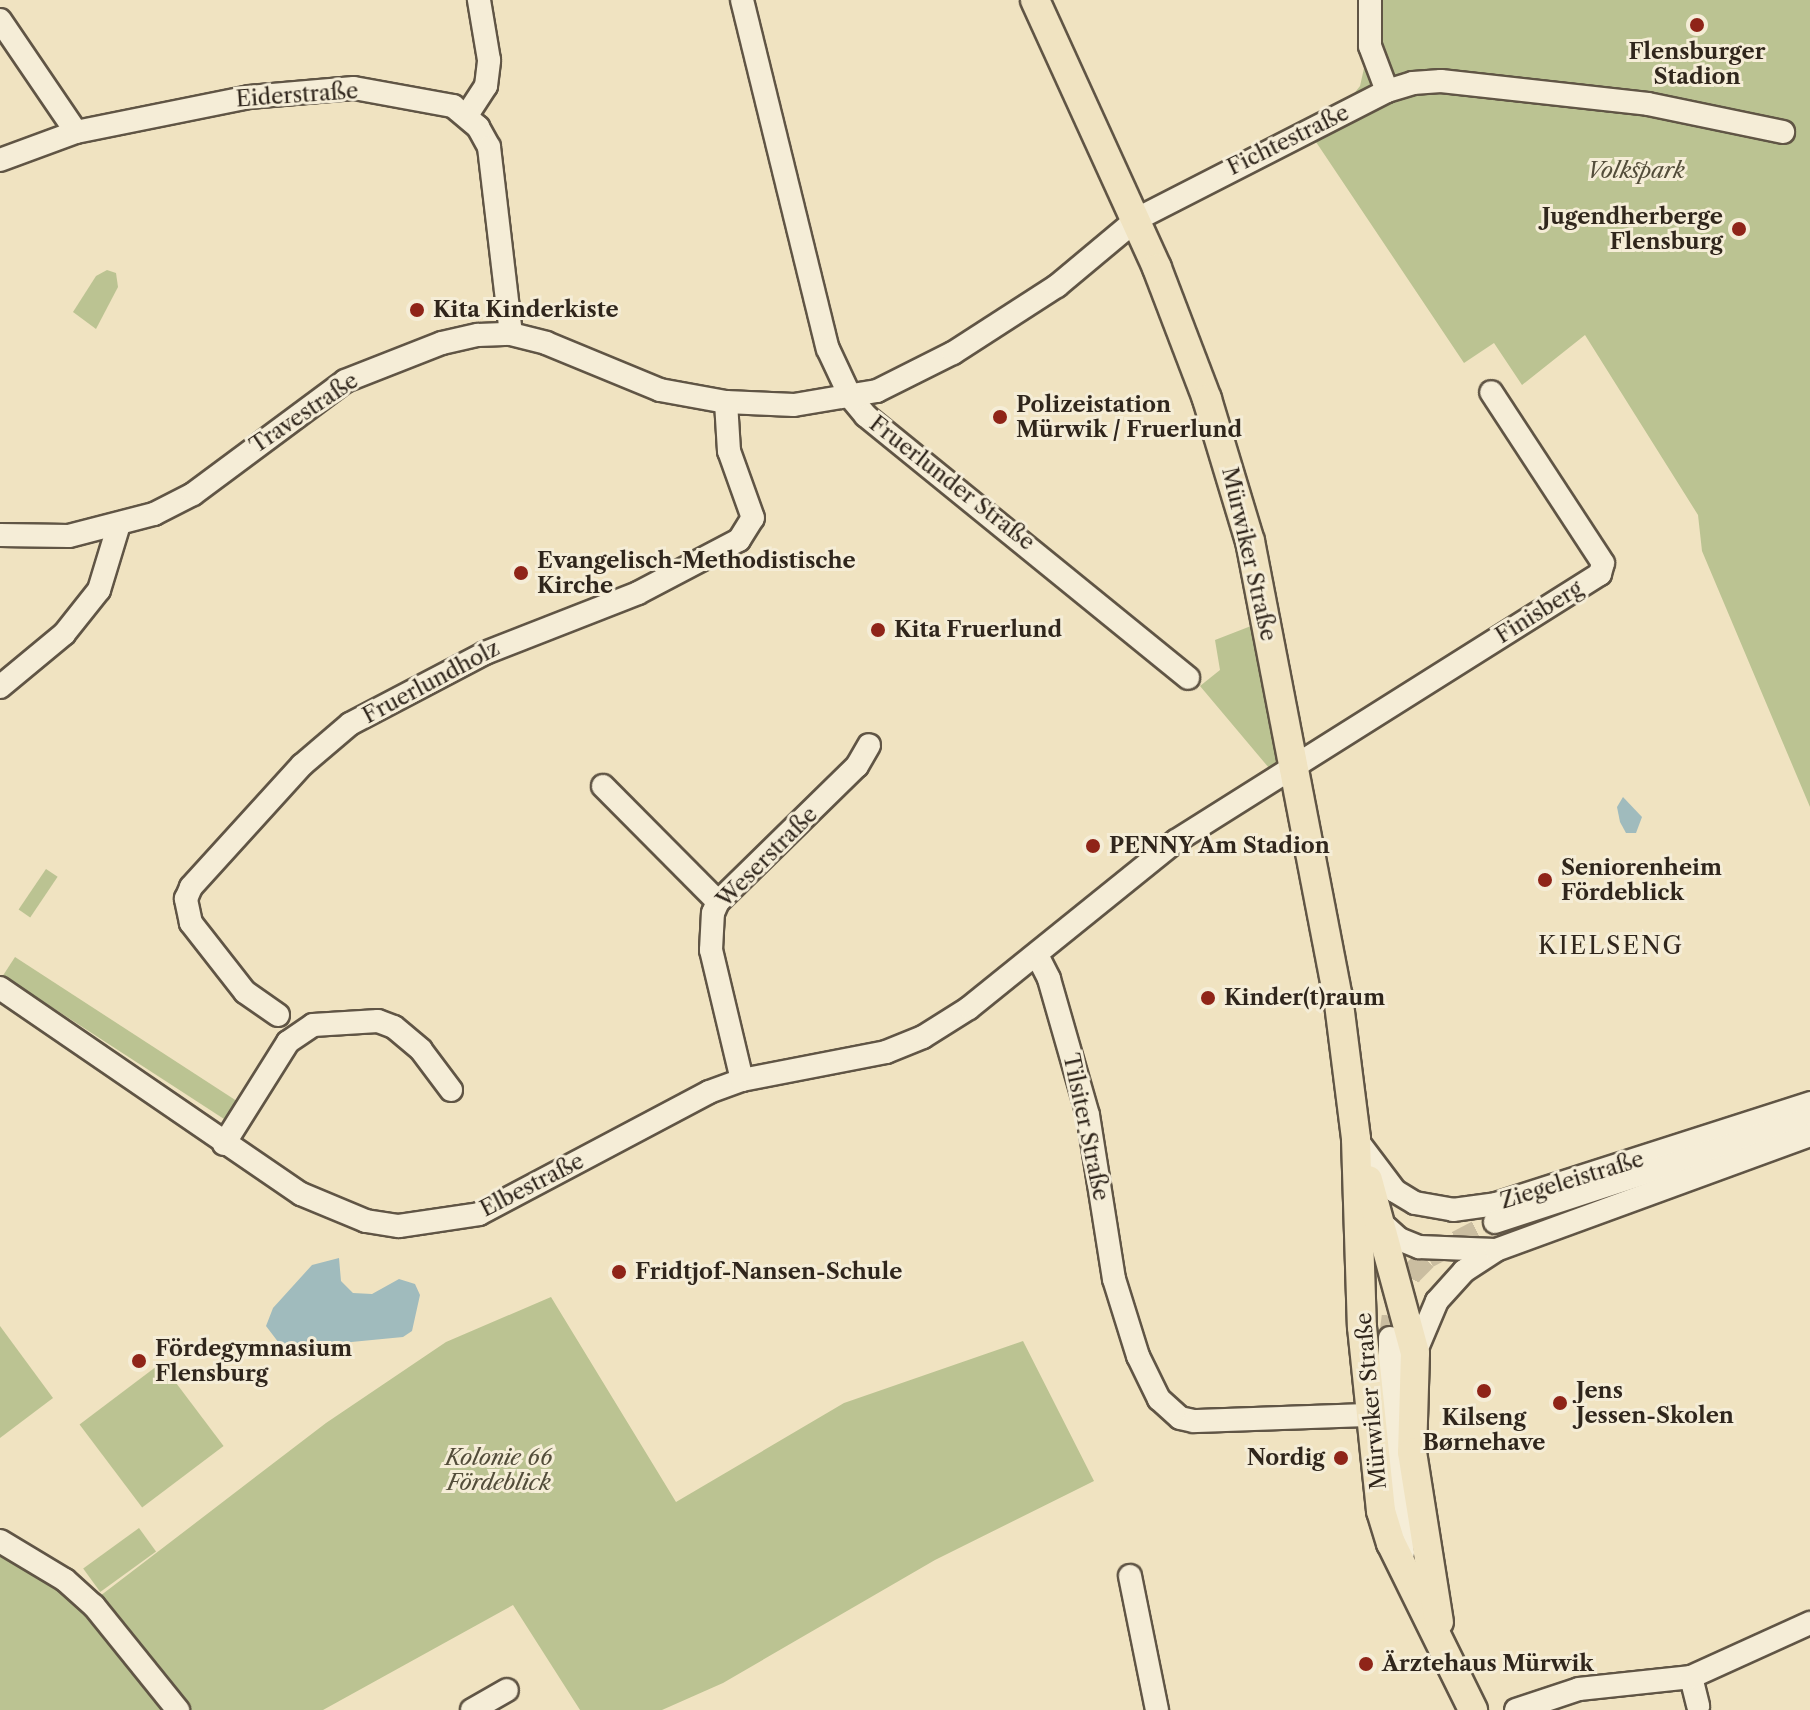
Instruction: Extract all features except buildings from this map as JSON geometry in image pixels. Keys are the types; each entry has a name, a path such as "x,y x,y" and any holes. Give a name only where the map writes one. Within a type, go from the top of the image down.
{"main road":[{"name":"Mürwiker Straße","path":"1035,0 1137,219 1231,470 1296,765 1338,996 1357,1152 1370,1415 1381,1511 1404,1571 1473,1710"},
{"name":"Mürwiker Straße","path":"1357,1152 1381,1222 1415,1353 1412,1452 1443,1650"}],"street":[{"path":"479,0 489,60 486,86 467,115 489,147 511,334"},
{"name":"Fruerlunder Straße","path":"742,0 828,349 851,398 866,416 1188,678"},
{"path":"1370,0 1370,46 1387,91"},
{"path":"0,20 76,132"},
{"name":"Fichtestraße","path":"851,398 901,382 953,353 1057,286 1137,219 1387,91 1441,81 1648,104 1783,132"},
{"name":"Eiderstraße","path":"0,160 76,132 196,105 354,88 428,99 467,115"},
{"name":"Travestraße","path":"0,535 69,536 119,524 193,494 287,419 361,373 442,343 511,334 546,343 660,390 726,402 794,405 851,398"},
{"name":"Finisberg","path":"1296,765 1600,574 1603,563 1491,392"},
{"name":"Fruerlundholz","path":"278,1015 245,992 191,923 186,899 191,887 302,765 350,724 485,653 638,593 739,540 753,518 729,451 726,402"},
{"path":"0,687 64,634 99,590 119,524"},
{"name":"Weserstraße","path":"742,1080 711,950 718,902 857,766 869,745"},
{"path":"1037,955 1176,841 1296,765"},
{"path":"603,786 718,902"},
{"name":"Elbestraße","path":"0,988 301,1194 366,1221 435,1223 479,1214 709,1092 742,1080 865,1057 923,1037 1037,955"},
{"name":"Tilsiter Straße","path":"1037,955 1049,979 1088,1115 1114,1279 1138,1356 1159,1399 1180,1418 1194,1421 1370,1415"},
{"path":"224,1144 288,1042 313,1025 378,1021 394,1027 421,1050 451,1090"},
{"name":"Ziegeleistraße","path":"1357,1152 1395,1191 1415,1203 1453,1210 1496,1204 1810,1103"},
{"name":"Ziegeleistraße","path":"1495,1222 1810,1119"},
{"name":"Ziegeleistraße","path":"1415,1353 1437,1301 1464,1271 1496,1250 1810,1135"},
{"name":"Ziegeleistraße","path":"1381,1222 1419,1247 1496,1250"},
{"path":"1390,1338 1390,1426 1404,1571"},
{"path":"0,1541 65,1580 94,1606 178,1710"},
{"path":"1130,1576 1157,1710"},
{"path":"1516,1710 1592,1687 1691,1677 1810,1623"},
{"path":"1691,1677 1698,1706"},
{"path":"472,1710 507,1690"}],"green space":[{"name":"Volkspark","path":"1369,0 1810,0 1810,807 1702,551 1698,515 1585,335 1522,385 1494,343 1464,363 1316,142 1360,86 1369,46"},
{"path":"107,270 116,273 118,287 96,329 73,312 96,276"},
{"path":"1251,626 1278,761 1269,768 1200,686 1220,670 1215,640"},
{"path":"46,869 58,877 30,917 19,910"},
{"path":"15,957 236,1101 224,1119 3,975"},
{"name":"Kolonie 66 Fördeblick","path":"551,1297 676,1502 844,1403 1023,1341 1094,1481 935,1560 723,1683 662,1710 580,1710 513,1605 323,1710 0,1710 0,1536 100,1596 326,1423 446,1342"},
{"path":"0,1326 53,1398 0,1438"},
{"path":"161,1363 224,1446 142,1507 80,1424"},
{"path":"139,1528 156,1551 100,1592 83,1569"}],"water":[{"path":"1623,797 1642,817 1636,833 1626,833 1620,822 1617,807"},
{"path":"339,1258 341,1281 353,1293 372,1294 399,1279 415,1284 420,1295 412,1331 403,1337 341,1343 314,1355 285,1351 266,1326 273,1308 312,1265"}],"tunnel":[{"path":"1390,1338 1394,1307 1410,1275 1428,1257 1495,1222"}],"place":[{"name":"Flensburger Stadion","path":"1697,25"},
{"name":"Jugendherberge Flensburg","path":"1739,229"},
{"name":"Kita Kinderkiste","path":"417,310"},
{"name":"Polizeistation Mürwik / Fruerlund","path":"1000,417"},
{"name":"Evangelisch-Methodistische Kirche","path":"521,573"},
{"name":"Kita Fruerlund","path":"878,630"},
{"name":"PENNY Am Stadion","path":"1093,846"},
{"name":"Seniorenheim Fördeblick","path":"1545,880"},
{"name":"Kinder(t)raum","path":"1208,998"},
{"name":"Fridtjof-Nansen-Schule","path":"619,1272"},
{"name":"Fördegymnasium Flensburg","path":"139,1361"},
{"name":"Kilseng Børnehave","path":"1484,1391"},
{"name":"Jens Jessen-Skolen","path":"1560,1403"},
{"name":"Nordig","path":"1341,1458"},
{"name":"Ärztehaus Mürwik","path":"1366,1664"}],"district":[{"name":"KIELSENG","path":"1611,946"}]}
